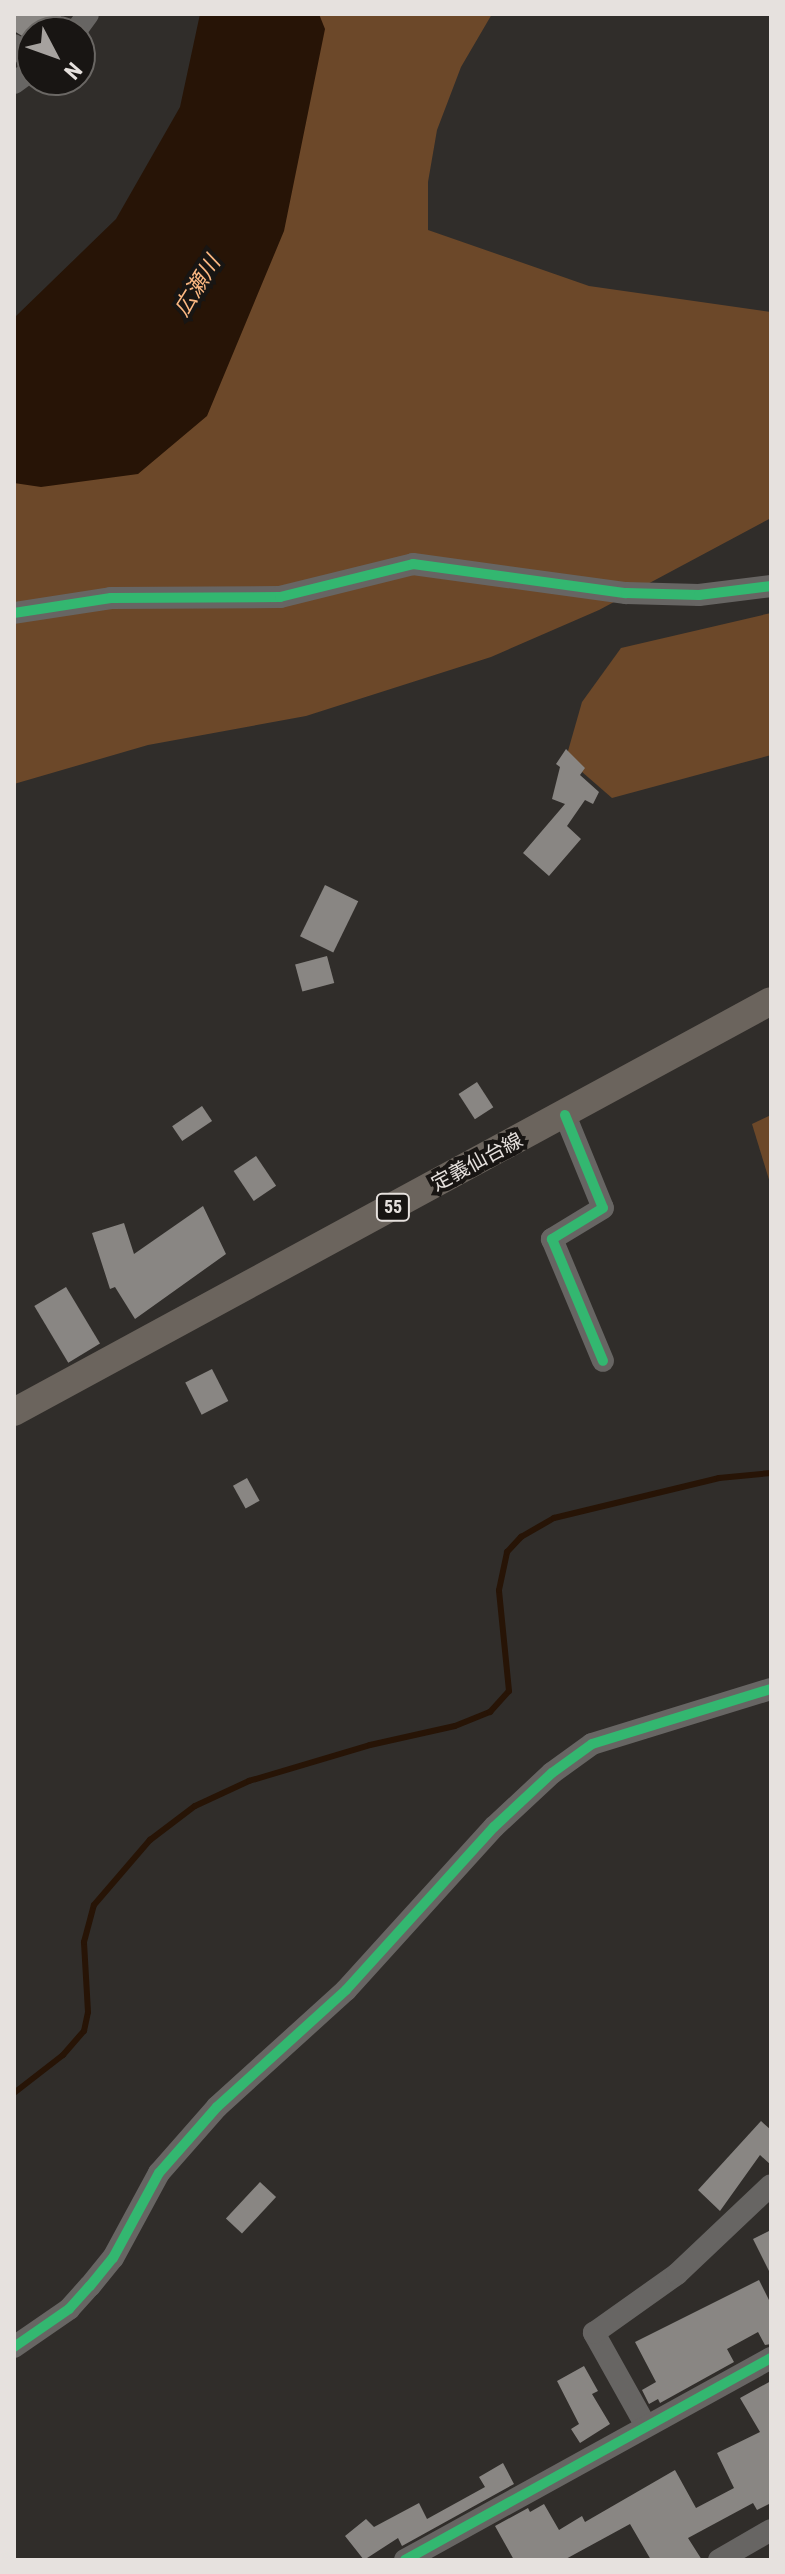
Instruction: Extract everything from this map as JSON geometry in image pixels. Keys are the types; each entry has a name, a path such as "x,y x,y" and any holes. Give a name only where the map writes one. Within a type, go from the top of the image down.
{"main road":[{"name":"定義仙台線","path":"14,1412 771,1001"}],"street":[{"path":"14,613 111,598 280,597 413,564 626,593 699,595 771,586"},
{"path":"565,1115 603,1208 552,1239 603,1361"},
{"path":"14,2347 69,2309 90,2286 113,2258 159,2173 198,2127 346,1990 494,1827 552,1773 592,1744 771,1689"},
{"path":"646,2426 594,2333 677,2274 771,2185"},
{"path":"405,2560 771,2358"},
{"path":"719,2560 771,2530"}],"shaded area":[{"path":"294,14 492,14 461,67 437,130 428,182 428,230 589,286 771,312 771,518 599,610 491,657 306,716 148,745 14,784 14,335 145,225"},
{"path":"771,613 771,755 612,798 566,758 582,702 621,648"},
{"path":"771,1115 771,1186 752,1124"}],"water":[{"name":"広瀬川","path":"200,14 319,14 325,29 284,231 207,416 138,474 41,487 14,483 14,318 116,219 180,107"}],"building":[{"path":"14,14 63,14 16,16 14,31"},
{"path":"566,749 585,768 580,775 599,792 593,804 585,800 567,826 581,839 549,876 523,853 565,804 552,799 560,767 556,764"},
{"path":"325,885 358,901 333,952 300,936"},
{"path":"327,956 334,983 302,992 295,965"},
{"path":"477,1082 493,1107 475,1119 459,1094"},
{"path":"202,1106 212,1121 182,1141 172,1126"},
{"path":"256,1156 276,1186 254,1201 234,1171"},
{"path":"203,1206 226,1254 135,1319 115,1287 110,1289 92,1233 124,1223 134,1254"},
{"path":"66,1287 100,1344 68,1363 34,1306"},
{"path":"212,1369 228,1401 202,1415 185,1383"},
{"path":"247,1478 260,1501 246,1508 233,1486"},
{"path":"761,2121 771,2130 771,2165 760,2155 720,2211 698,2190"},
{"path":"260,2182 276,2197 242,2234 226,2219"},
{"path":"771,2230 771,2275 753,2239"},
{"path":"759,2280 771,2304 771,2344 765,2345 758,2332 727,2349 734,2362 660,2403 658,2399 649,2404 642,2390 656,2382 635,2342"},
{"path":"584,2366 598,2391 592,2394 610,2424 580,2443 571,2429 579,2424 557,2381"},
{"path":"771,2381 771,2503 757,2510 753,2503 688,2538 702,2560 651,2560 630,2524 564,2560 514,2560 495,2526 528,2508 530,2512 544,2504 559,2530 582,2516 585,2522 675,2470 696,2508 734,2488 717,2453 760,2432 740,2398"},
{"path":"503,2463 514,2484 402,2546 398,2538 364,2560 345,2536 366,2519 374,2527 419,2503 427,2519 485,2487 479,2477"}],"waterway":[{"path":"14,2093 63,2055 84,2031 88,2012 84,1942 94,1905 150,1840 195,1806 249,1781 370,1745 455,1726 490,1712 509,1691 499,1590 507,1552 521,1537 554,1518 719,1478 771,1473"}],"cycle path":[{"path":"14,613 111,598 280,597 413,564 626,593 699,595 771,586"},
{"path":"565,1115 603,1208 552,1239 603,1361"},
{"path":"14,2347 69,2309 90,2286 113,2258 159,2173 217,2107 346,1990 494,1827 552,1773 592,1744 771,1689"},
{"path":"405,2560 771,2358"}]}
